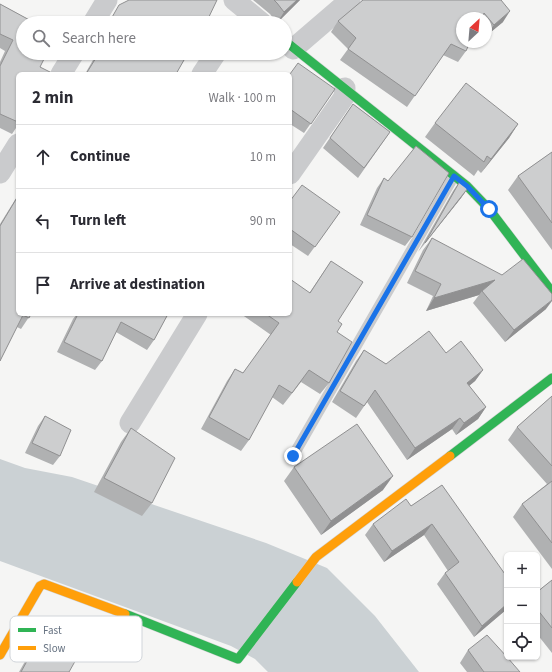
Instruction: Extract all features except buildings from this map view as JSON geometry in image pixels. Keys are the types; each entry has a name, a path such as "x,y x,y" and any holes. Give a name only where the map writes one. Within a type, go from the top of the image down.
{"street":[{"path":"97,16 107,0"},
{"path":"292,43 350,0"},
{"path":"238,11 248,16"},
{"path":"292,47 467,186 489,209 552,292"},
{"path":"62,72 70,60"},
{"path":"203,72 211,60"},
{"path":"292,171 344,97 345,88"},
{"path":"0,173 16,147"},
{"path":"130,423 196,316"},
{"path":"142,620 238,659 316,557 552,378"},
{"path":"23,616 40,586 44,584 131,616"},
{"path":"0,655 10,638"}],"lane":[{"path":"293,456 454,176"}],"shaded area":[{"path":"0,459 25,468 72,477 266,543 327,568 375,616 419,672 268,672 255,659 231,646 0,561"}],"traffic: fast":[{"path":"292,47 467,186 489,209 552,292"},
{"path":"450,456 552,378"},
{"path":"142,621 238,659 297,582"},
{"path":"125,614 130,616"}],"traffic: slow":[{"path":"297,582 316,557 450,456"},
{"path":"23,616 40,586 44,584 125,614"},
{"path":"0,655 10,638"}],"route":[{"path":"293,456 454,176 467,186 489,209"}]}
